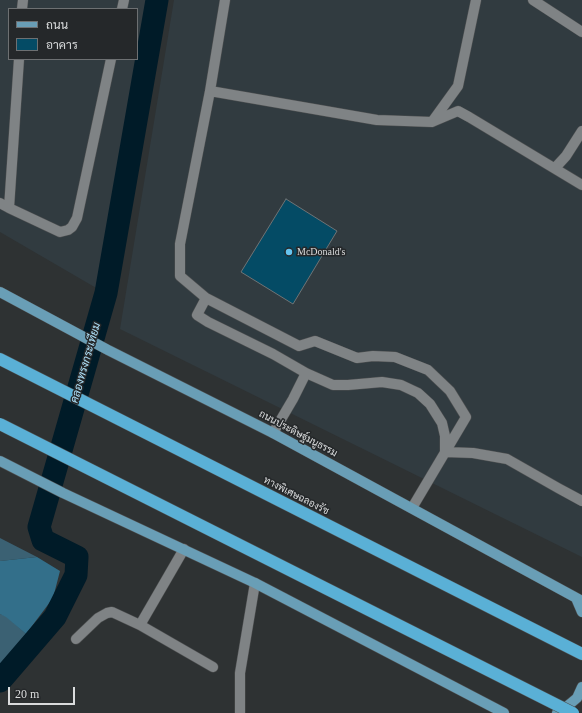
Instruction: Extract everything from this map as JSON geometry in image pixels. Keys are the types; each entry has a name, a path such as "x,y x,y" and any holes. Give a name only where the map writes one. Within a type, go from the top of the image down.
{"highway":[{"name":"ทางพิเศษฉลองรัช","path":"0,359 582,654"},
{"path":"0,424 573,713"}],"main road":[{"name":"ถนนประดิษฐ์มนูธรรม","path":"0,292 98,346 273,433 579,600"},
{"path":"0,461 63,493 255,583 504,713"},
{"path":"579,600 582,612"},
{"path":"558,713 577,698 582,687"}],"street":[{"path":"225,0 210,91 180,244 180,276 206,298 299,346 315,341 357,358 373,356 395,357 428,370 450,391 466,417 412,508"},
{"path":"432,122 458,86 476,0"},
{"path":"533,0 582,32"},
{"path":"9,208 19,60"},
{"path":"0,203 60,232 68,230 72,226 77,218 111,60"},
{"path":"210,91 377,120 432,122 458,111 582,185"},
{"path":"555,168 566,156 582,131"},
{"path":"206,298 197,315 208,322 273,354 306,373 333,385 382,382 401,385 418,393 430,404 442,424 445,436 445,452"},
{"path":"273,433 306,373"},
{"path":"445,452 473,453 507,459 582,501"},
{"path":"140,625 184,549"},
{"path":"240,713 240,673 255,583"},
{"path":"76,639 98,618 112,612 140,625 213,667"}],"shaded area":[{"path":"0,0 147,0 138,51 138,8 8,8 8,60 137,60 98,289 0,232"},
{"path":"174,0 582,0 582,557 120,329"},
{"path":"0,538 37,557 0,561"},
{"path":"37,557 60,571 53,598 26,634 6,617 0,614 0,561"},
{"path":"0,614 6,616 26,634 0,665"}],"building":[{"name":"McDonald's","path":"286,199 337,231 293,304 241,272"}],"waterway":[{"name":"คลองทรงกระเทียม","path":"0,681 55,617 76,575 77,557 43,540 39,527 106,293 157,0"}],"place":[{"name":"McDonald's","path":"289,252"}]}
